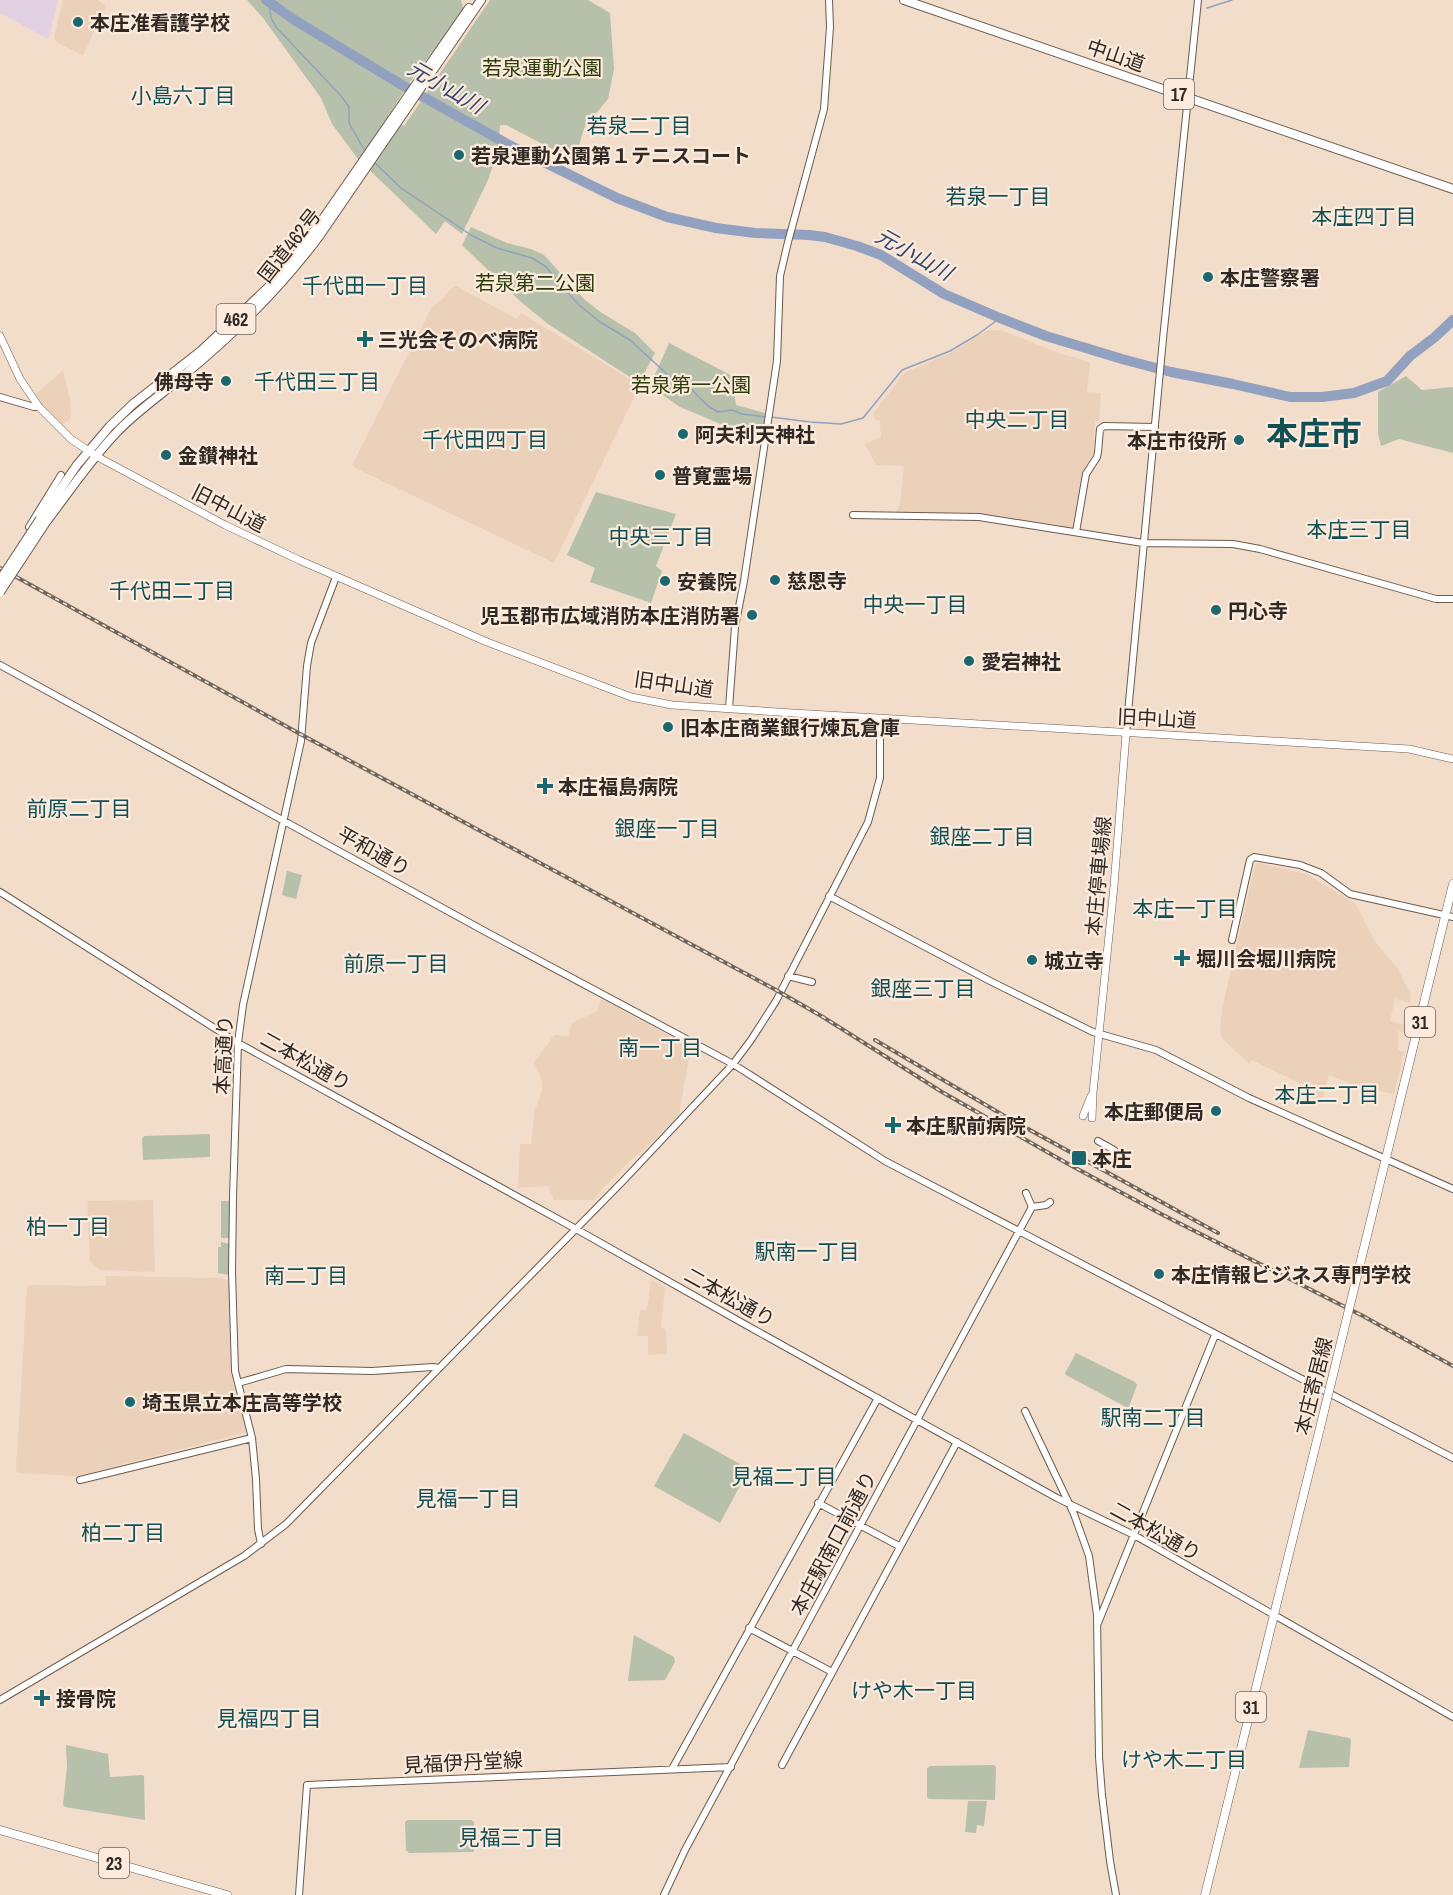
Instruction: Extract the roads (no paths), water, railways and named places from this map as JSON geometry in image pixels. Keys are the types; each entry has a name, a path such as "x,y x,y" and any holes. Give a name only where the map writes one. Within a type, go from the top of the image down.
{"highway":[{"name":"国道462号","path":"418,87 474,0"},
{"name":"国道462号","path":"0,580 110,426 133,404 201,351 276,280 363,167 481,0"},
{"name":"中山道","path":"904,0 1453,189"},
{"name":"国道462号","path":"0,592 43,520"}],"main road":[{"name":"旧中山道","path":"0,336 20,379 39,407 63,432 92,454 225,525 336,577 487,642 631,697 665,704 880,719 1402,749 1429,752 1453,759"},
{"name":"本庄停車場線","path":"1093,1093 1117,854 1126,734"},
{"name":"本庄寄居線","path":"1205,1895 1362,1256 1449,916 1453,885"},
{"path":"1083,1116 1093,1093"},
{"path":"1092,1118 1093,1093"},
{"name":"23","path":"0,1830 227,1895"}],"street":[{"path":"729,708 735,627 770,417 777,361 780,276 824,109 830,27 829,0"},
{"path":"1126,734 1198,0"},
{"path":"0,397 39,407"},
{"path":"1076,532 1086,474 1097,457 1100,429 1104,426 1155,427"},
{"path":"28,527 61,475"},
{"path":"853,515 979,517 1143,543 1233,544 1260,549 1393,588 1436,598 1453,599"},
{"name":"本高通り","path":"261,1544 252,1438 235,1371 232,1272 238,1043 243,1005 301,741 311,643 336,577"},
{"name":"平和通り","path":"0,665 488,933 733,1064 885,1161 1453,1458"},
{"path":"0,1700 244,1556 301,1510 576,1229 733,1064 752,1040 776,1001 868,822 880,778 880,719"},
{"path":"1232,940 1250,861 1254,857 1300,865 1322,873 1350,894 1449,916"},
{"name":"二本松通り","path":"0,892 238,1043 1068,1504 1134,1535 1453,1717"},
{"path":"829,896 992,982 1099,1034 1156,1050 1249,1098 1453,1189"},
{"path":"788,976 812,982 793,968"},
{"path":"1098,1141 1114,1150"},
{"path":"1026,1193 1032,1207 1046,1205 1050,1202"},
{"name":"本庄駅南口前通り","path":"664,1895 685,1850 1032,1207"},
{"path":"1097,1625 1215,1335"},
{"path":"238,1383 286,1369 372,1371 439,1368"},
{"path":"672,1769 878,1398"},
{"path":"1025,1411 1074,1514 1089,1556 1097,1625 1100,1767 1105,1826 1116,1895"},
{"path":"80,1480 252,1438"},
{"path":"782,1765 957,1442"},
{"path":"818,1503 899,1546"},
{"path":"749,1628 832,1672"},
{"name":"見福伊丹堂線","path":"299,1895 307,1785 731,1767"}],"waterway":[{"name":"元小山川","path":"266,0 296,21 402,85 509,145 617,198 667,217 716,228 825,237 857,246 881,255 944,294 1000,318 1046,336 1122,359 1171,372 1290,397 1322,397 1354,393 1387,381 1410,356 1453,320"},
{"path":"1207,8 1232,0"},
{"path":"269,2 271,18 276,27 349,107 349,123 366,153"},
{"path":"375,163 401,188 471,235 497,248 532,258 545,266 578,304 600,322 630,340 669,376 689,387 708,406 718,412 732,410 742,414 766,417"},
{"path":"771,417 841,424 863,418 902,370 950,351 1000,318"}],"railway":[{"path":"0,568 302,735 776,990 942,1092 1070,1165 1163,1215 1363,1316 1453,1366"},
{"path":"875,1040 1008,1118 1218,1233"}],"place":[{"name":"本庄准看護学校","path":"78,22"},
{"name":"若泉運動公園第１テニスコート","path":"459,155"},
{"name":"本庄警察署","path":"1208,277"},
{"name":"三光会そのべ病院","path":"365,339"},
{"name":"佛母寺","path":"226,381"},
{"name":"阿夫利天神社","path":"683,434"},
{"name":"本庄市役所","path":"1239,440"},
{"name":"金鑚神社","path":"166,455"},
{"name":"普寛霊場","path":"660,475"},
{"name":"慈恩寺","path":"775,580"},
{"name":"安養院","path":"665,581"},
{"name":"円心寺","path":"1216,610"},
{"name":"児玉郡市広域消防本庄消防署","path":"752,615"},
{"name":"愛宕神社","path":"969,661"},
{"name":"旧本庄商業銀行煉瓦倉庫","path":"668,727"},
{"name":"本庄福島病院","path":"545,786"},
{"name":"堀川会堀川病院","path":"1182,958"},
{"name":"城立寺","path":"1032,960"},
{"name":"本庄郵便局","path":"1216,1111"},
{"name":"本庄駅前病院","path":"893,1125"},
{"name":"本庄","path":"1079,1158"},
{"name":"本庄情報ビジネス専門学校","path":"1159,1274"},
{"name":"埼玉県立本庄高等学校","path":"130,1402"},
{"name":"接骨院","path":"42,1698"}],"district":[{"name":"小島六丁目","path":"183,95"},
{"name":"若泉二丁目","path":"639,125"},
{"name":"若泉一丁目","path":"998,196"},
{"name":"本庄四丁目","path":"1364,216"},
{"name":"千代田一丁目","path":"365,285"},
{"name":"千代田三丁目","path":"317,381"},
{"name":"中央二丁目","path":"1017,419"},
{"name":"本庄市","path":"1314,433"},
{"name":"千代田四丁目","path":"485,439"},
{"name":"本庄三丁目","path":"1359,529"},
{"name":"中央三丁目","path":"661,536"},
{"name":"千代田二丁目","path":"172,590"},
{"name":"中央一丁目","path":"915,604"},
{"name":"前原二丁目","path":"79,808"},
{"name":"銀座一丁目","path":"667,828"},
{"name":"銀座二丁目","path":"982,836"},
{"name":"本庄一丁目","path":"1185,908"},
{"name":"前原一丁目","path":"396,963"},
{"name":"銀座三丁目","path":"923,988"},
{"name":"南一丁目","path":"660,1047"},
{"name":"本庄二丁目","path":"1327,1094"},
{"name":"柏一丁目","path":"68,1226"},
{"name":"駅南一丁目","path":"807,1251"},
{"name":"南二丁目","path":"306,1275"},
{"name":"駅南二丁目","path":"1153,1417"},
{"name":"見福二丁目","path":"784,1476"},
{"name":"見福一丁目","path":"468,1498"},
{"name":"柏二丁目","path":"123,1532"},
{"name":"けや木一丁目","path":"914,1690"},
{"name":"見福四丁目","path":"269,1718"},
{"name":"けや木二丁目","path":"1184,1759"},
{"name":"見福三丁目","path":"511,1837"}],"park label":[{"name":"若泉運動公園","path":"542,67"},
{"name":"若泉第二公園","path":"535,282"},
{"name":"若泉第一公園","path":"691,384"}]}
